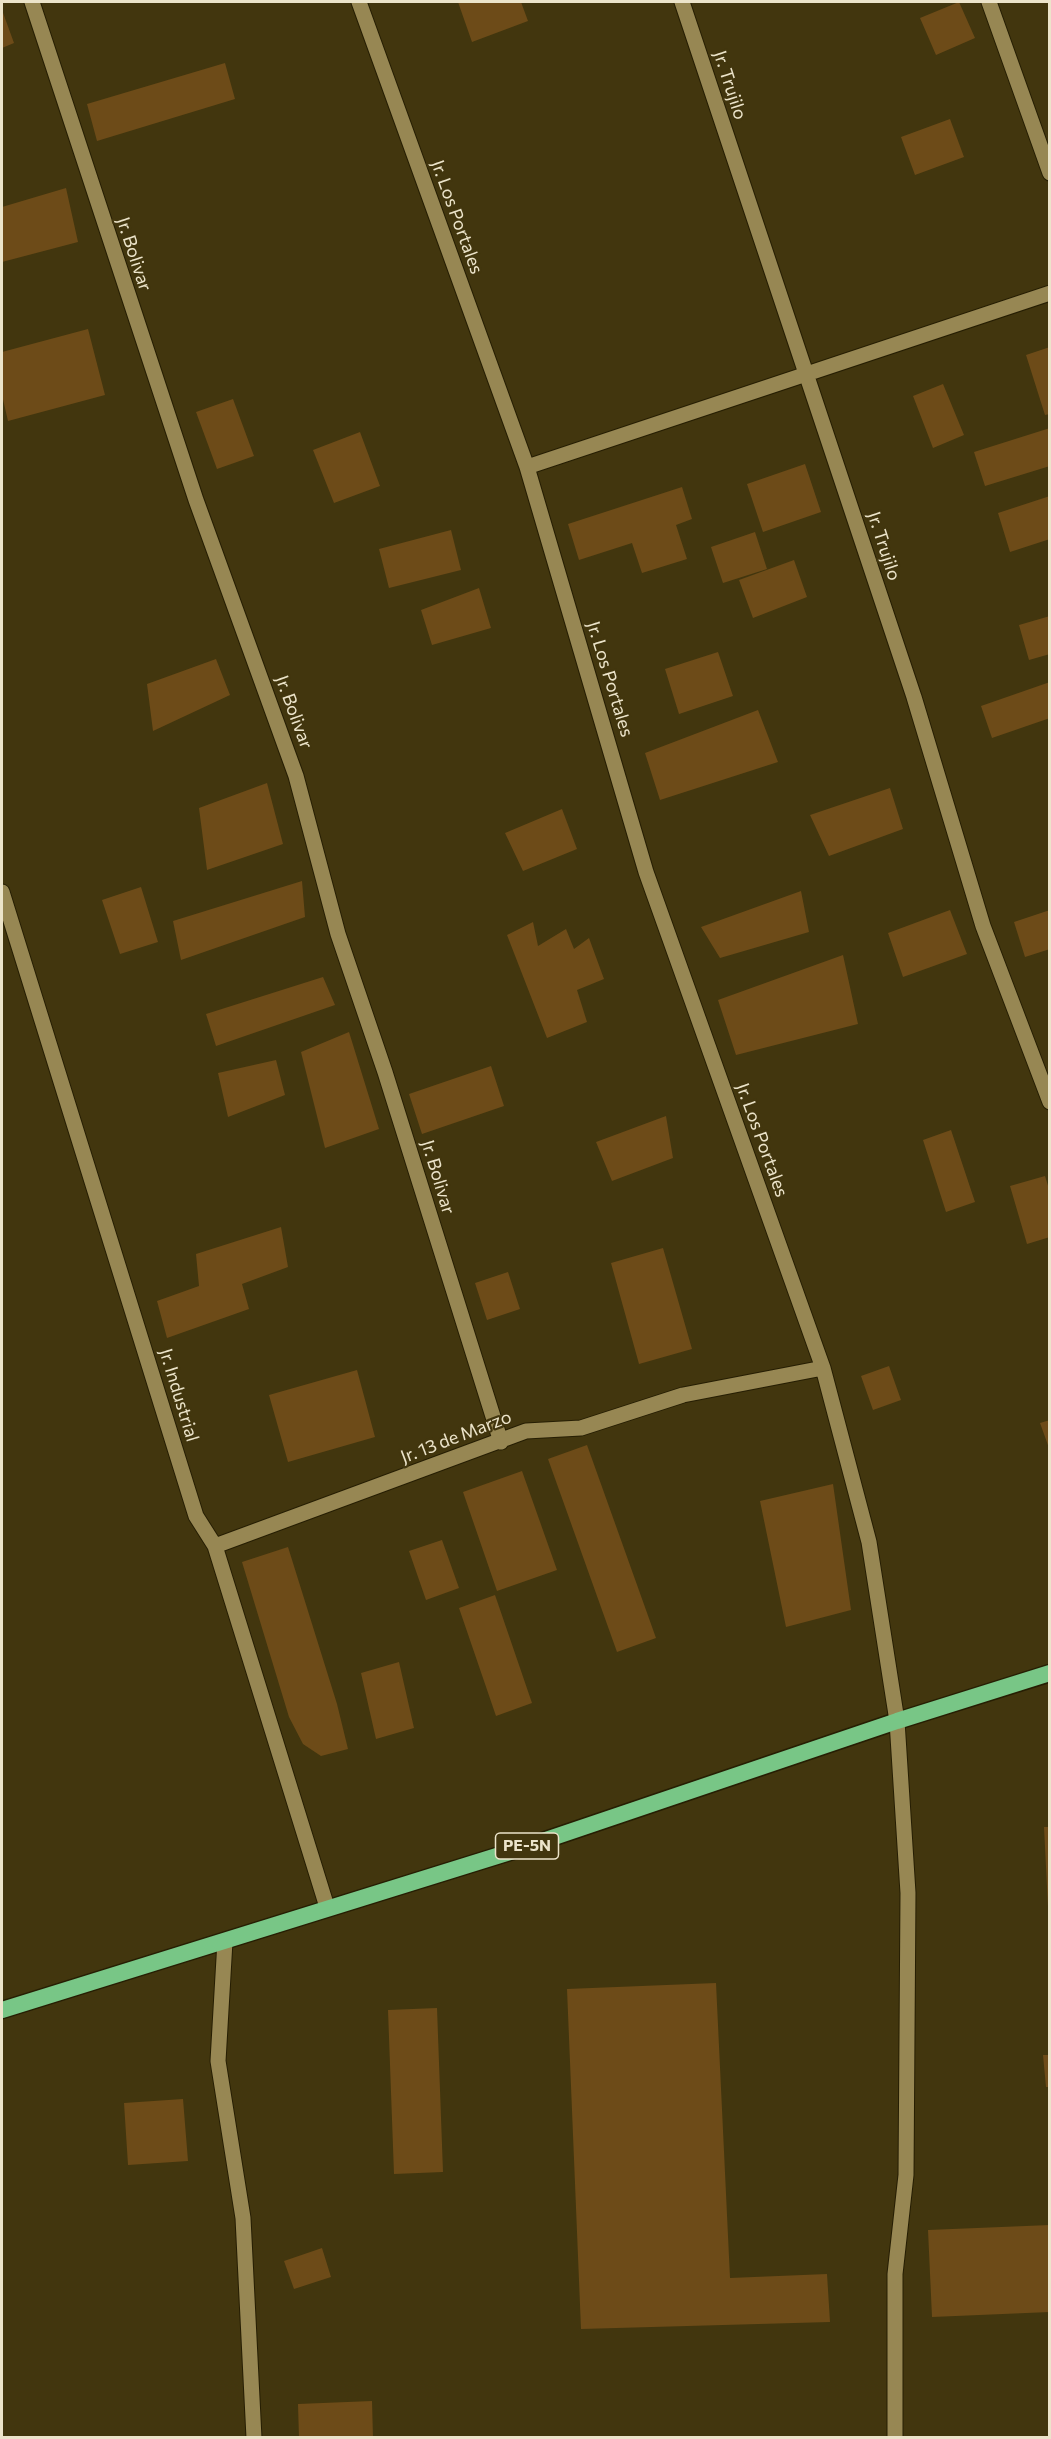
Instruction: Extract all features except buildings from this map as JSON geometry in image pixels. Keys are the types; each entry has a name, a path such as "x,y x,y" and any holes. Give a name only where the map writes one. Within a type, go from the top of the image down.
{"highway":[{"name":"PE-5N","path":"2,2010 225,1941 327,1906 513,1851 897,1721 1050,1673"}],"street":[{"name":"Jr. Bolivar","path":"32,2 196,500 296,776 338,934 385,1072 501,1442"},
{"name":"Jr. Los Portales","path":"360,2 527,467 646,872 823,1368 869,1542 897,1721 908,1905 906,2175 895,2274 895,2438"},
{"name":"Jr. Trujilo","path":"682,2 914,697 983,926 1050,1102"},
{"path":"989,2 1050,173"},
{"path":"527,467 806,372 1050,293"},
{"name":"Jr. Industrial","path":"2,892 196,1516 215,1546 327,1906"},
{"name":"Jr. 13 de Marzo","path":"215,1546 526,1431 581,1428 683,1395 823,1368"},
{"path":"225,1941 218,2061 243,2218 254,2438"}]}
